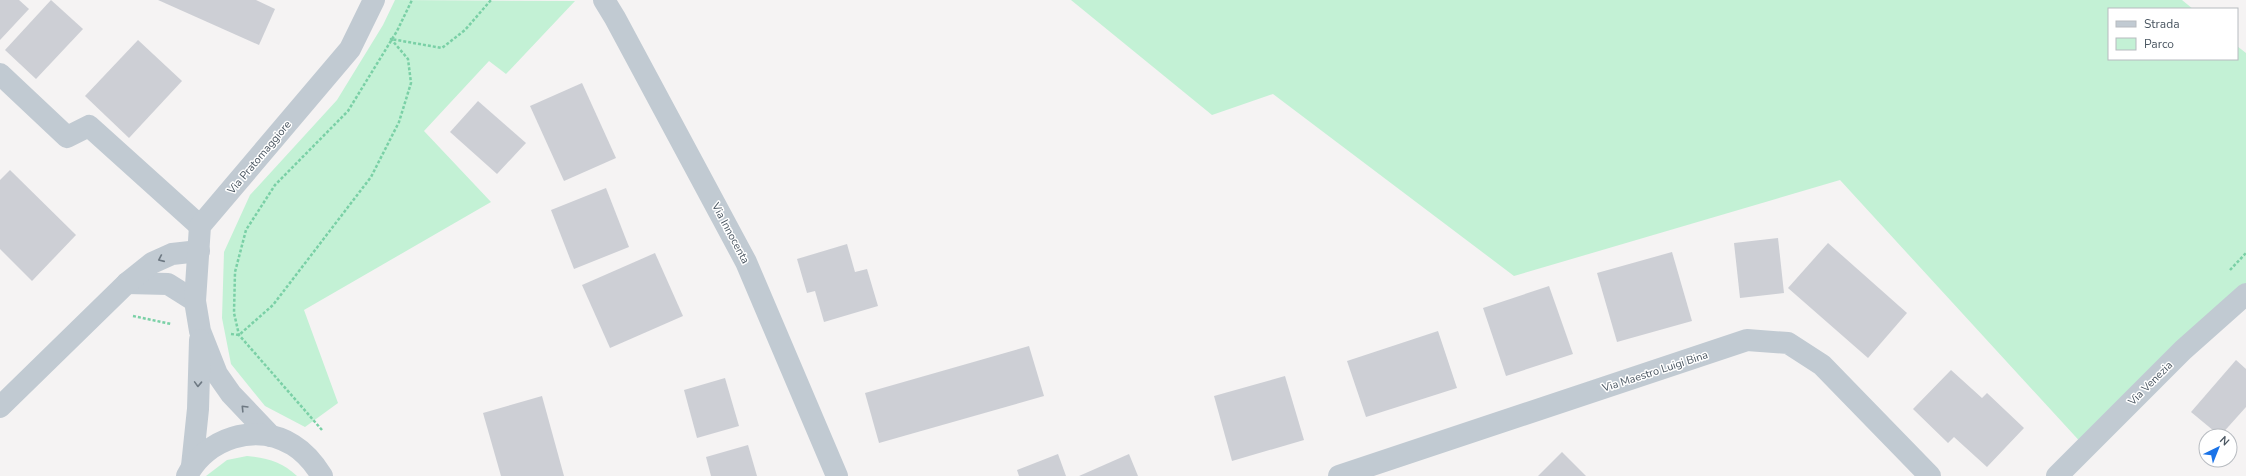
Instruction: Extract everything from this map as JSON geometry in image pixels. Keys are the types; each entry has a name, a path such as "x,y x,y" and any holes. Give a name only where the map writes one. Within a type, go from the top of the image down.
{"street":[{"name":"Via Pratomaggiore","path":"200,226 350,49 374,0"},
{"name":"Via Innocenta","path":"604,0 616,18 746,262 837,476"},
{"path":"0,74 66,137 90,126 200,226 195,301 200,331 198,409 190,471"},
{"path":"0,407 127,283 152,263 172,254 199,251"},
{"path":"127,283 168,284 195,301"},
{"name":"Via Venezia","path":"2057,476 2183,350 2246,294"},
{"path":"200,331 218,374 231,394 271,436"},
{"name":"Via Maestro Luigi Bina","path":"1339,476 1747,340 1788,343 1822,365 1930,476"},
{"path":"190,471 208,449 227,439 248,434 271,436 292,444 311,459 322,476"}],"path":[{"path":"325,434 239,335 234,313 234,272 246,230 275,185 348,111 391,39 412,0"},
{"path":"391,39 442,48 465,30 491,0"},
{"path":"239,335 273,306 374,170 399,122 411,83 408,59 391,39"}],"green space":[{"path":"395,0 575,1 506,74 489,61 424,131 491,202 304,310 338,403 305,427 265,406 231,364 222,318 224,252 250,195 337,100 383,25"},
{"path":"1071,0 2182,0 2192,8 2108,8 2108,60 2238,60 2238,47 2246,53 2246,294 2085,447 1840,180 1514,276 1273,94 1212,115"},
{"path":"247,456 261,458 280,464 297,476 206,476 227,460"}],"building":[{"path":"0,0 19,0 29,9 0,40"},
{"path":"51,0 83,29 36,79 5,50"},
{"path":"158,0 256,0 275,9 259,45"},
{"path":"138,40 182,81 129,138 85,96"},
{"path":"582,83 616,158 564,181 530,106"},
{"path":"478,101 526,143 497,174 450,132"},
{"path":"10,170 76,235 32,281 0,249 0,180"},
{"path":"606,188 629,247 574,269 551,210"},
{"path":"1778,238 1784,293 1740,298 1734,243"},
{"path":"1828,243 1907,313 1868,358 1788,288"},
{"path":"847,244 855,272 867,269 878,306 824,322 815,291 807,293 797,259"},
{"path":"1672,252 1692,321 1617,342 1597,273"},
{"path":"655,253 683,316 610,348 582,285"},
{"path":"1549,286 1573,354 1506,376 1483,308"},
{"path":"1438,331 1457,388 1366,417 1347,361"},
{"path":"1029,346 1044,396 879,443 865,393"},
{"path":"2236,360 2246,369 2246,407 2227,428 2210,428 2191,412"},
{"path":"1951,370 1982,398 1987,393 2024,428 1987,467 1954,437 1948,443 1913,409"},
{"path":"1285,376 1304,440 1232,461 1214,396"},
{"path":"725,378 739,426 697,438 684,390"},
{"path":"542,396 564,476 501,476 483,413"},
{"path":"748,445 757,476 711,476 706,457"},
{"path":"1562,452 1586,476 1538,476"},
{"path":"1058,454 1066,476 1019,476 1017,470"},
{"path":"1129,454 1138,476 1079,476"}]}
